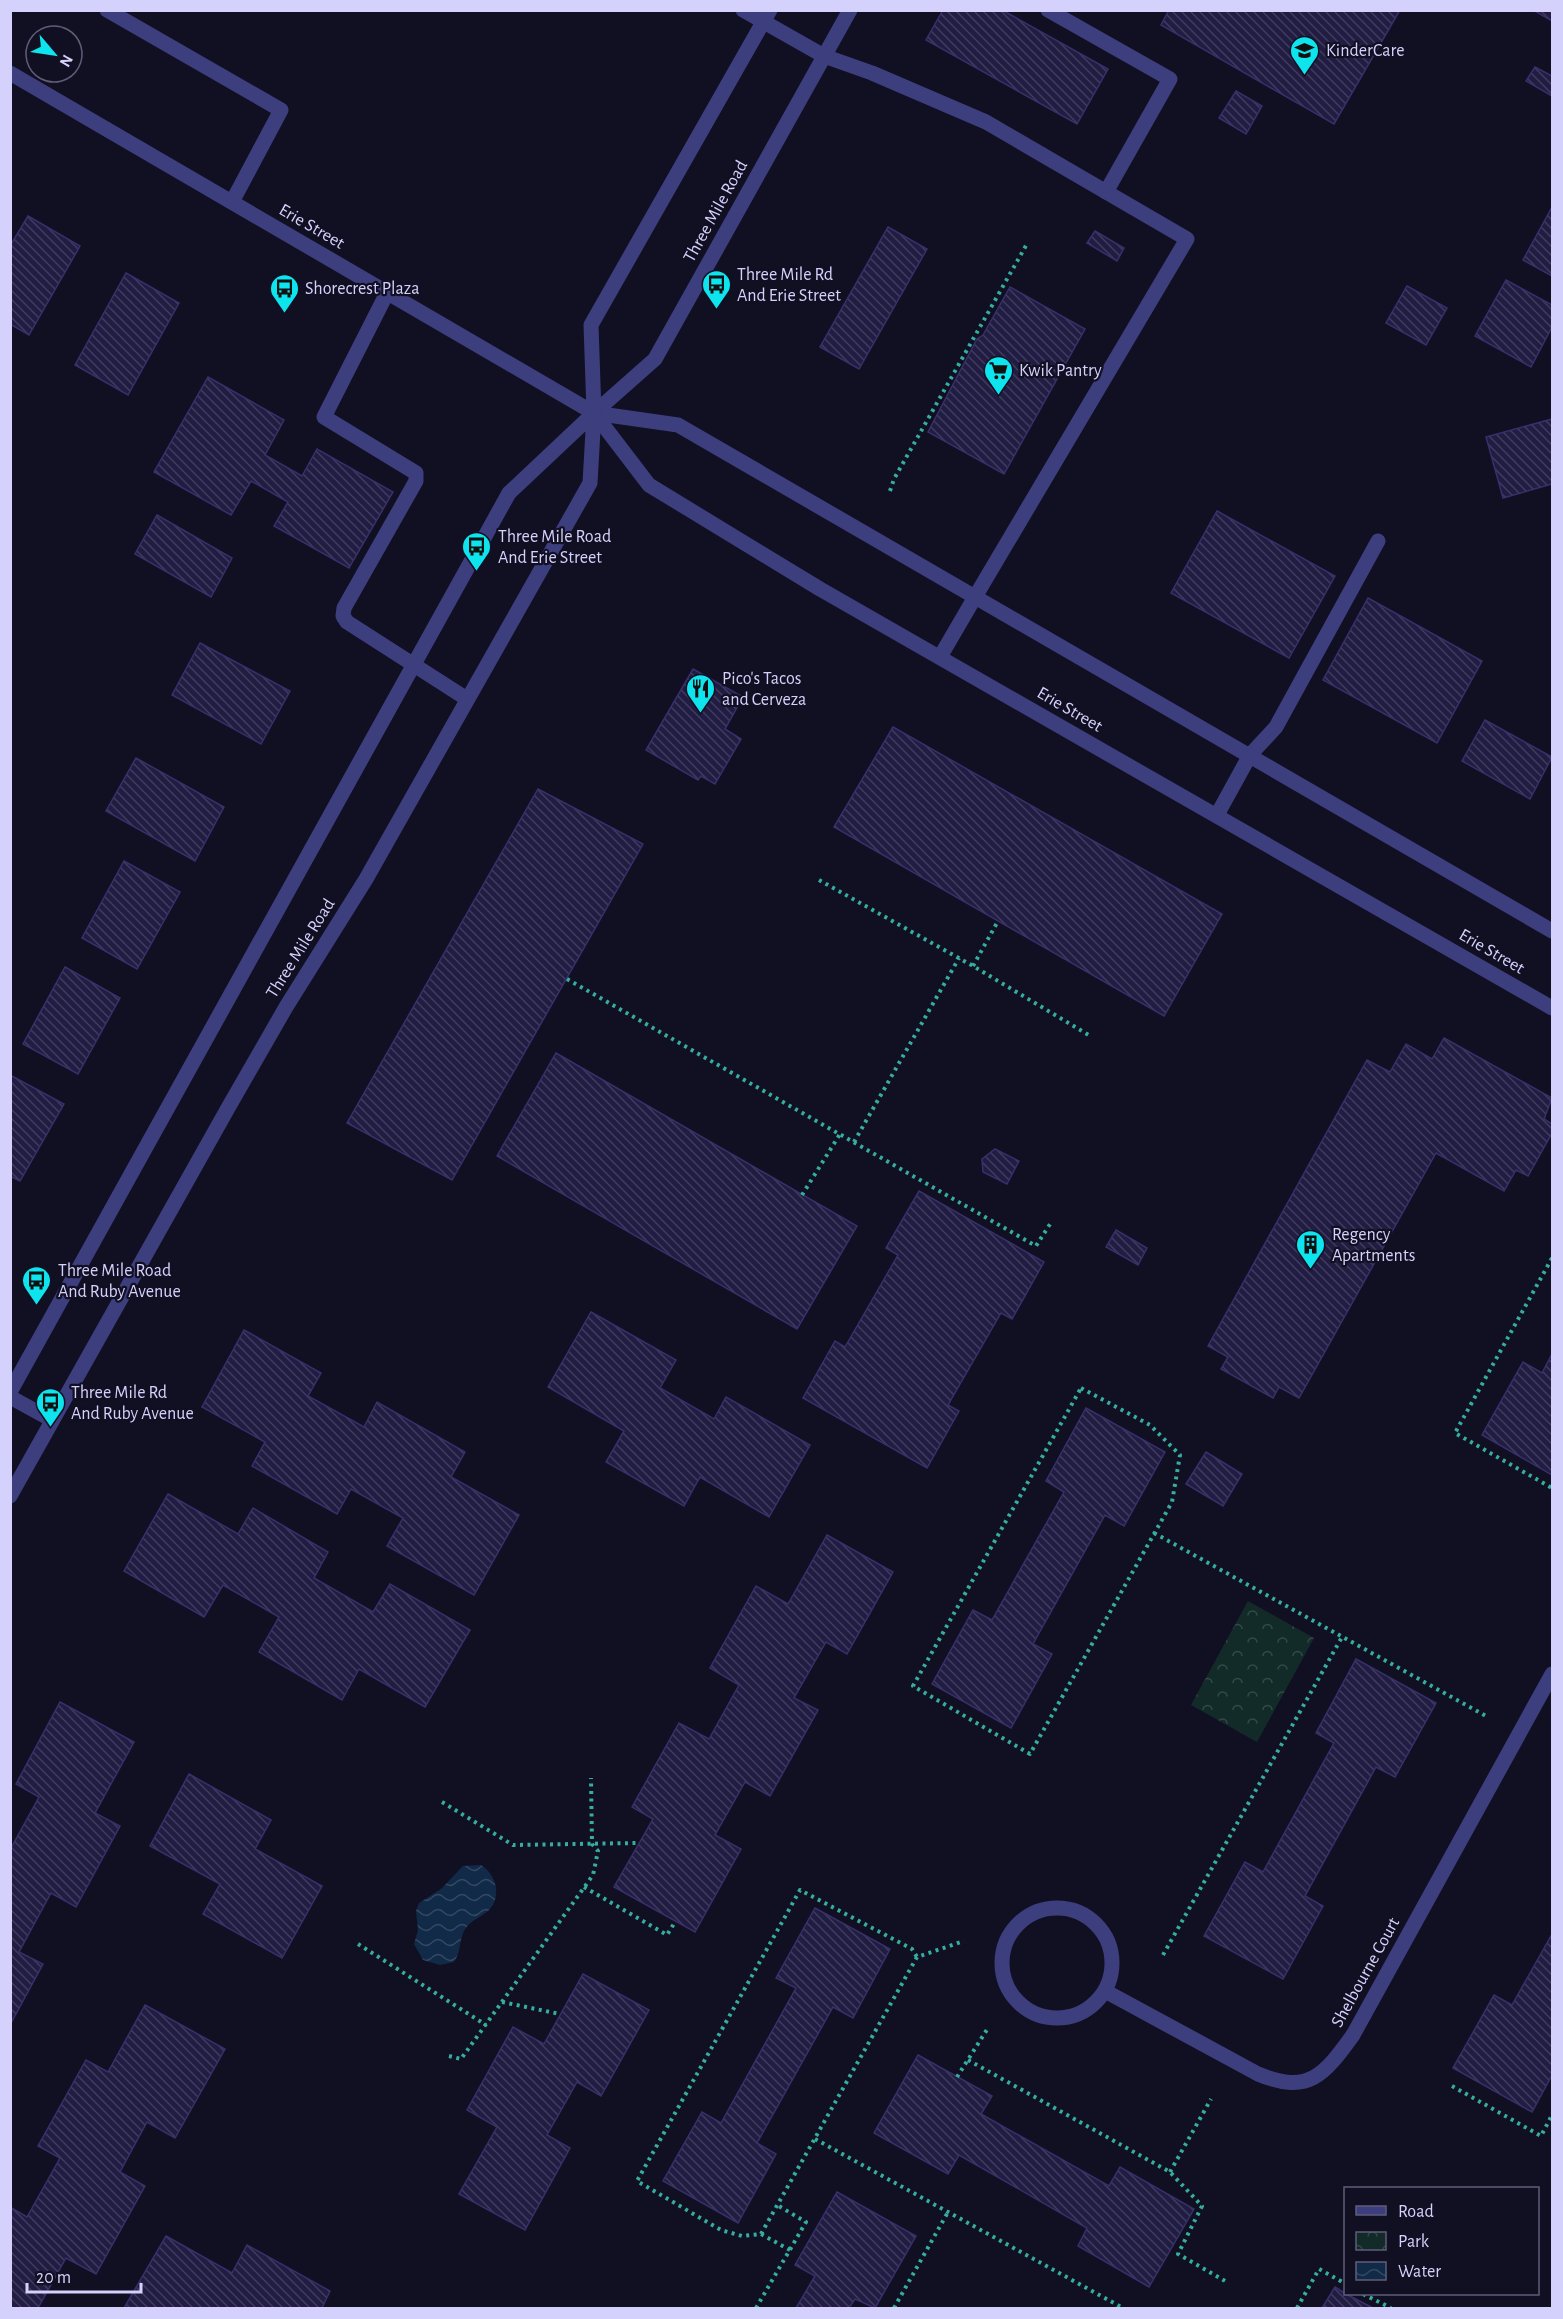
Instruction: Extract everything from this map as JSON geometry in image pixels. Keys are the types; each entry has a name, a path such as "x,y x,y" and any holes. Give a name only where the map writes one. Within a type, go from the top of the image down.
{"street":[{"path":"107,10 281,110 231,202"},
{"path":"743,10 767,16 824,56 872,73 986,122 1187,239 940,657"},
{"name":"Three Mile Road","path":"10,1392 509,493 655,359 850,10"},
{"path":"1048,10 1170,79 1106,192"},
{"name":"Three Mile Road","path":"10,1496 257,1058 366,879 590,483 594,413 591,326 767,16"},
{"name":"Erie Street","path":"10,73 594,413 678,425 1552,931"},
{"path":"387,293 324,417 416,473 416,481 344,608 343,616 347,622 467,699"},
{"name":"Erie Street","path":"594,413 649,485 940,657 1552,1008"},
{"path":"1217,815 1250,755 1276,727 1378,541"},
{"path":"10,1397 52,1420"},
{"name":"Shelbourne Court","path":"1105,1991 1258,2074 1282,2084 1308,2082 1335,2059 1353,2035 1552,1674"},
{"path":"1059,1908 1077,1912 1094,1921 1106,1936 1112,1954 1112,1973 1105,1991 1094,2005 1078,2014 1061,2018 1043,2017 1027,2010 1014,1998 1003,1973 1004,1947 1012,1931 1025,1918 1041,1910 1059,1908"}],"path":[{"path":"891,491 900,468 1028,242"},
{"path":"819,880 974,966 1092,1037"},
{"path":"974,966 998,921"},
{"path":"854,1142 959,958"},
{"path":"567,979 1036,1246 1052,1221"},
{"path":"802,1194 840,1134"},
{"path":"1552,1258 1455,1433 1552,1488"},
{"path":"1081,1388 1150,1425 1180,1455 1172,1502 1154,1533 1030,1754 913,1686 1081,1388"},
{"path":"1154,1533 1486,1716"},
{"path":"1163,1955 1342,1637"},
{"path":"448,2056 461,2059 593,1875 598,1851 592,1844 591,1778"},
{"path":"442,1802 513,1845 636,1843"},
{"path":"584,1887 667,1935 675,1922"},
{"path":"790,2250 761,2234 742,2236 721,2230 637,2181 800,1890 912,1949 917,1957"},
{"path":"761,2234 917,1957 964,1941"},
{"path":"358,1944 486,2025"},
{"path":"502,2002 560,2014"},
{"path":"957,2077 988,2028"},
{"path":"968,2060 1170,2172 1202,2206 1178,2254 1227,2282"},
{"path":"1452,2086 1541,2136 1552,2115"},
{"path":"1170,2172 1211,2099"},
{"path":"815,2139 1123,2308"},
{"path":"756,2308 806,2222 777,2205"},
{"path":"894,2308 948,2212"},
{"path":"1297,2308 1319,2269 1344,2283"},
{"path":"1365,2295 1391,2308"}],"green space":[{"path":"1248,1601 1314,1638 1257,1742 1191,1705"}],"water":[{"path":"481,1865 490,1873 496,1885 496,1898 493,1904 489,1910 467,1927 462,1935 454,1962 440,1965 423,1960 414,1944 418,1930 416,1911 419,1903 441,1889 463,1866"}],"building":[{"path":"943,10 1002,10 1108,69 1077,124 926,40"},
{"name":"KinderCare","path":"1169,10 1400,10 1334,124 1161,25"},
{"path":"1533,10 1552,10 1552,21"},
{"path":"1535,67 1552,76 1552,96 1526,81"},
{"path":"1236,91 1262,106 1246,134 1219,118"},
{"path":"1552,207 1552,276 1523,260"},
{"path":"28,216 80,246 29,335 10,324 10,246"},
{"path":"888,227 927,249 859,369 820,347"},
{"path":"1095,231 1124,248 1117,261 1087,243"},
{"path":"126,273 179,303 128,395 75,365"},
{"path":"1506,280 1552,305 1552,327 1531,367 1475,336"},
{"path":"1407,286 1447,308 1426,345 1386,323"},
{"name":"Kwik Pantry","path":"1010,287 1085,329 1004,474 928,432 977,339 983,335"},
{"path":"208,377 284,420 265,455 302,476 317,449 393,492 349,568 274,526 288,502 251,481 231,515 154,472"},
{"path":"1552,419 1552,484 1503,498 1486,437"},
{"path":"1217,511 1335,576 1289,658 1171,593"},
{"path":"157,515 232,558 211,597 135,554"},
{"path":"1368,598 1482,661 1437,743 1323,680"},
{"path":"200,643 290,691 261,744 172,695"},
{"name":"Pico's Tacos and Cerveza","path":"693,669 743,697 725,729 741,739 715,784 701,776 698,780 646,750"},
{"path":"1485,720 1552,757 1530,799 1462,761"},
{"path":"893,727 1222,914 1164,1016 834,827"},
{"path":"136,758 224,807 195,861 106,811"},
{"path":"538,789 643,844 452,1180 347,1123"},
{"path":"124,861 180,892 137,969 82,938"},
{"path":"65,967 120,998 78,1074 23,1044"},
{"name":"Regency Apartments","path":"1444,1038 1552,1098 1544,1119 1552,1124 1552,1133 1528,1176 1516,1170 1504,1191 1436,1153 1299,1398 1279,1387 1273,1398 1221,1369 1228,1357 1208,1346 1367,1060 1390,1072 1406,1044 1432,1059"},
{"path":"556,1053 857,1226 797,1329 497,1156"},
{"path":"10,1075 64,1104 20,1181 10,1176"},
{"path":"995,1149 1019,1161 1007,1184 983,1172 982,1159"},
{"path":"919,1191 1044,1262 1012,1319 1001,1313 948,1405 959,1411 927,1468 803,1398 835,1341 845,1347 898,1255 886,1248"},
{"path":"1116,1230 1147,1248 1138,1265 1106,1247"},
{"path":"591,1312 676,1360 660,1388 714,1419 726,1397 810,1445 769,1517 700,1477 684,1506 606,1462 624,1431 548,1387"},
{"path":"244,1330 321,1373 308,1396 364,1427 377,1402 465,1452 451,1477 519,1515 474,1595 387,1546 403,1518 351,1489 337,1514 252,1466 265,1442 202,1407"},
{"path":"1552,1354 1552,1475 1482,1435 1523,1362 1542,1373"},
{"path":"1086,1408 1165,1452 1124,1526 1105,1515 1033,1644 1052,1654 1011,1728 932,1684 973,1610 992,1620 1064,1492 1046,1481"},
{"path":"1206,1452 1242,1474 1223,1506 1186,1484"},
{"path":"168,1494 238,1534 253,1508 328,1552 314,1578 373,1612 390,1584 470,1630 425,1707 359,1669 342,1700 259,1652 279,1617 223,1585 204,1617 124,1571"},
{"path":"827,1535 893,1572 847,1654 826,1642 794,1698 818,1710 770,1796 745,1782 715,1835 741,1849 695,1932 614,1887 653,1819 632,1807 679,1723 709,1739 739,1685 710,1668 756,1586 788,1604"},
{"path":"1356,1659 1436,1703 1395,1777 1376,1767 1305,1896 1323,1906 1283,1979 1204,1936 1245,1862 1263,1872 1334,1743 1316,1733"},
{"path":"60,1702 134,1742 95,1813 120,1826 76,1907 51,1893 19,1952 43,1964 10,2025 10,1850 39,1797 16,1784"},
{"path":"189,1774 271,1820 255,1849 322,1886 282,1958 203,1914 220,1884 150,1846"},
{"path":"815,1908 890,1949 853,2018 833,2007 757,2143 776,2154 738,2223 663,2181 702,2112 721,2123 796,1988 776,1978"},
{"path":"1552,1934 1552,2075 1532,2112 1453,2068 1494,1995 1512,2005"},
{"path":"583,1974 649,2010 601,2096 577,2082 547,2135 570,2148 525,2230 459,2194 497,2127 467,2110 513,2027 544,2044"},
{"path":"145,2005 225,2049 175,2138 147,2122 120,2172 145,2186 96,2274 66,2258 38,2308 10,2308 10,2207 27,2217 60,2158 38,2146 86,2060 108,2072"},
{"path":"918,2055 992,2096 981,2114 1109,2186 1120,2167 1194,2209 1149,2287 1078,2246 1087,2228 959,2155 948,2174 874,2133"},
{"path":"837,2192 916,2236 875,2308 855,2299 849,2308 796,2308 815,2276 795,2265"},
{"path":"166,2236 232,2273 247,2245 330,2291 322,2308 124,2308"},
{"path":"1335,2287 1344,2295 1373,2308 1322,2308"}],"place":[{"name":"KinderCare","path":"1305,76"},
{"name":"Three Mile Rd And Erie Street","path":"716,310"},
{"name":"Shorecrest Plaza","path":"284,314"},
{"name":"Kwik Pantry","path":"998,396"},
{"name":"Three Mile Road And Erie Street","path":"477,572"},
{"name":"Pico's Tacos and Cerveza","path":"701,714"},
{"name":"Regency Apartments","path":"1311,1270"},
{"name":"Three Mile Road And Ruby Avenue","path":"37,1306"},
{"name":"Three Mile Rd And Ruby Avenue","path":"50,1428"}]}
